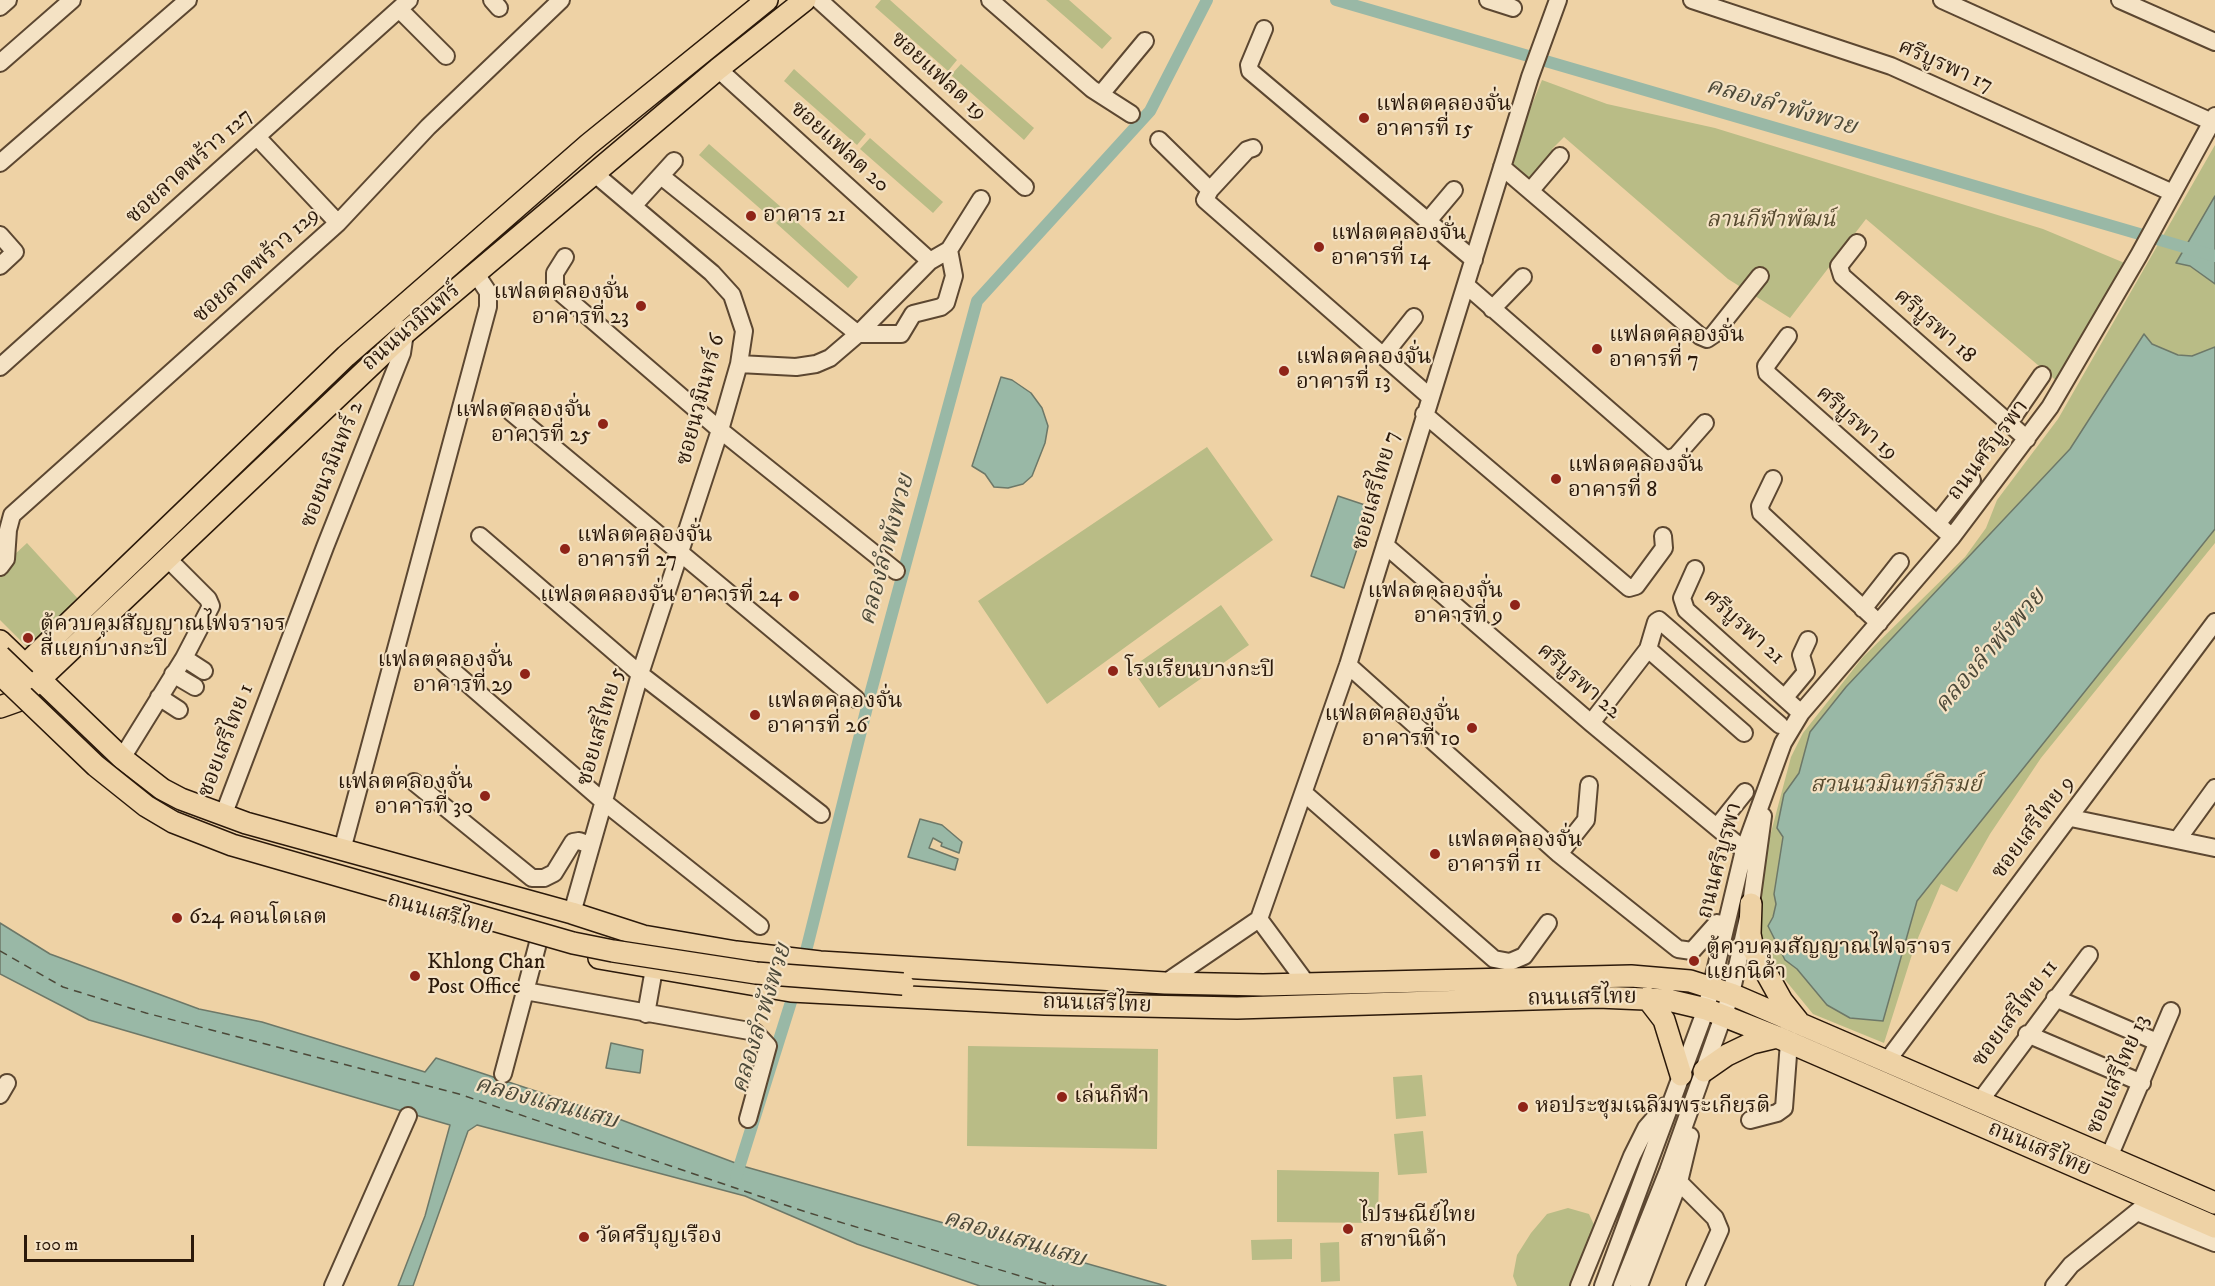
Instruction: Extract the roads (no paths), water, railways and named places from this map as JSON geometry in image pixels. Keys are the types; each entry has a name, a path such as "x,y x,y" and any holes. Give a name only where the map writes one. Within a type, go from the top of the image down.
{"main road":[{"name":"ถนนนวมินทร์","path":"32,672 126,568 391,315 598,137 767,0"},
{"name":"ถนนนวมินทร์","path":"32,672 141,584 405,333 718,69 805,0"},
{"path":"126,568 141,584"},
{"name":"ถนนเสรีไทย","path":"0,641 122,758 162,789 223,816 572,913 643,936 820,962 1164,983 1307,984 1658,977 1722,990 2215,1203"},
{"path":"0,656 106,757 151,793 179,810 236,832 553,921 643,936"},
{"path":"32,672 4,694 146,806 173,822 232,845 573,943 613,951 756,973 1027,991 1124,1007"},
{"name":"ถนนเสรีไทย","path":"4,694 112,789 144,814 175,833 238,857 538,943 654,969 817,993 1124,1007 1289,1008 1559,998 1647,998 1715,1012 1783,1039 2145,1206 2215,1227"},
{"path":"1751,903 1750,934 1753,949 1782,1001 1800,1024"},
{"path":"1647,998 1664,1020 1681,1075"},
{"path":"1704,1071 1752,1042 1783,1039"}],"street":[{"path":"0,7 8,0"},
{"path":"3,56 72,0"},
{"path":"2,161 188,0"},
{"name":"ซอยลาดพร้าว 129","path":"0,567 6,559 8,530 12,515 338,223 428,127 561,0"},
{"name":"ซอยแฟลต 19","path":"819,0 1025,187"},
{"path":"990,0 1055,58 1131,114"},
{"path":"1488,0 1513,8"},
{"name":"ซอยเสรีไทย 7","path":"1259,919 1348,665 1429,396 1467,286 1545,33 1558,0"},
{"name":"ศรีบูรพา 17","path":"1692,0 1891,66 2173,193"},
{"path":"1942,0 2213,119"},
{"path":"2120,0 2215,42"},
{"path":"404,3 446,56"},
{"name":"ซอยลาดพร้าว 127","path":"0,367 404,3"},
{"path":"1264,30 1249,65 1250,71 1474,260"},
{"path":"1101,94 1145,41"},
{"name":"ซอยแฟลต 20","path":"718,69 930,261"},
{"name":"ถนนศรีบูรพา","path":"1722,990 1744,850 1783,742 1801,713 1952,537 2028,439 2139,255 2213,119"},
{"path":"256,137 338,223"},
{"path":"1159,140 1210,190"},
{"path":"1253,148 1210,190 1205,200 1429,396"},
{"path":"1531,190 1560,156"},
{"path":"633,206 674,161"},
{"path":"1502,167 1700,336 1707,339 1713,335 1760,276"},
{"name":"ซอยนวมินทร์ 6","path":"595,174 712,273 732,295 744,331 739,364 680,554"},
{"path":"661,176 858,334 901,334 913,314 941,307 946,303 954,276 949,250"},
{"path":"1427,222 1454,190"},
{"path":"739,364 778,367 816,364 830,358 858,334 930,261 949,250 981,199"},
{"path":"0,235 15,252 0,266"},
{"name":"ศรีบูรพา 18","path":"1857,243 1839,267 1842,276 2028,439"},
{"path":"565,257 555,273 555,288 720,430 896,571"},
{"path":"342,850 488,307 488,292 476,274"},
{"path":"1492,309 1522,277"},
{"path":"1467,286 1668,459 1676,456 1705,423"},
{"path":"391,315 405,333"},
{"path":"1383,356 1414,317"},
{"name":"ซอยนวมินทร์ 2","path":"325,547 402,352 405,333"},
{"name":"ศรีบูรพา 19","path":"1788,336 1766,366 1767,373 1952,537"},
{"path":"2009,423 2042,375"},
{"path":"511,412 856,699"},
{"path":"1424,414 1629,588 1636,586 1664,549 1663,536"},
{"path":"1773,479 1760,506 1761,513 1879,623"},
{"path":"1937,524 1972,480"},
{"path":"480,536 640,674 821,814"},
{"name":"ศรีบูรพา 22","path":"1385,545 1591,723 1744,850"},
{"name":"ซอยเสรีไทย 1","path":"223,816 325,547"},
{"name":"ซอยเสรีไทย 5","path":"572,913 640,674 680,554"},
{"path":"122,758 184,658 211,604 168,559"},
{"path":"1863,609 1900,562"},
{"name":"ศรีบูรพา 21","path":"1695,569 1682,598 1686,610 1786,696 1801,713"},
{"path":"1591,723 1648,650 1656,622 1659,620 1780,725"},
{"name":"ซอยเสรีไทย 9","path":"1887,1061 2071,818 2215,622"},
{"path":"1786,696 1806,672 1801,655 1808,640"},
{"path":"1648,650 1744,733"},
{"path":"184,658 204,671"},
{"path":"446,664 604,802 760,926"},
{"path":"1348,665 1559,854 1678,949 1692,951 1717,923"},
{"path":"173,674 195,687"},
{"path":"159,697 179,710"},
{"path":"414,782 532,878 544,878 554,873 573,842 579,841 590,845"},
{"path":"1559,854 1586,820 1589,785"},
{"name":"ถนนศรีบูรพา","path":"1622,1286 1704,1071 1715,1012 1751,903 1766,788"},
{"path":"2178,839 2215,788"},
{"path":"1717,827 1745,792"},
{"path":"1304,793 1494,959 1510,962 1524,956 1548,923"},
{"path":"2071,818 2215,848"},
{"path":"1164,983 1259,919 1307,984"},
{"path":"503,1074 538,943"},
{"name":"ซอยเสรีไทย 11","path":"1980,1101 2027,1034 2089,956"},
{"path":"646,1014 654,969"},
{"path":"525,991 755,1032 768,1046 748,1119"},
{"path":"2055,998 2157,1042"},
{"name":"ซอยเสรีไทย 13","path":"2109,1157 2171,1011"},
{"name":"ถนนศรีบูรพา","path":"1604,1286 1670,1100 1715,1012"},
{"path":"2027,1034 2142,1083"},
{"path":"1750,1120 1778,1113 1784,1108 1783,1039"},
{"path":"1580,1286 1632,1156 1646,1128 1670,1100"},
{"path":"1638,1286 1679,1182 1691,1128 1689,1111"},
{"path":"333,1286 408,1116"},
{"path":"1679,1182 1715,1218 1720,1230 1695,1286"},
{"path":"2054,1286 2071,1265 2145,1206 2215,1243"}],"water":[{"path":"2215,196 2215,284 2190,266 2176,263"},
{"name":"สวนนวมินทร์ภิรมย์","path":"2144,334 2152,344 2178,355 2192,356 2215,347 2215,529 1917,901 1883,1021 1850,1018 1827,1005 1797,969 1785,960 1768,926 1776,904 1774,894 1783,837 1777,828 1784,794 1799,773 1810,732 1846,687 2070,449"},
{"path":"1001,377 1012,380 1031,393 1042,408 1048,426 1045,443 1032,476 1023,484 1008,488 994,487 985,474 972,466"},
{"path":"1338,496 1371,507 1344,588 1311,576"},
{"path":"920,819 942,825 962,842 959,853 941,846 942,843 933,838 929,848 958,859 955,870 908,857"},
{"name":"คลองแสนแสบ","path":"0,923 50,954 199,1009 262,1022 425,1072 436,1058 611,1116 746,1167 1166,1286 980,1286 857,1244 745,1196 477,1125 468,1131 413,1286 398,1286 425,1216 450,1125 89,1020 0,974"},
{"path":"611,1043 643,1050 640,1073 606,1068"}],"waterway":[{"name":"คลองลำพังพวย","path":"803,963 871,691 977,301 1150,111 1207,0"},
{"name":"คลองลำพังพวย","path":"1336,0 2215,256"},
{"name":"คลองลำพังพวย","path":"736,1177 796,986"}],"place":[{"name":"แฟลตคลองจั่น อาคารที่ 15","path":"1364,118"},
{"name":"อาคาร 21","path":"751,216"},
{"name":"แฟลตคลองจั่น อาคารที่ 14","path":"1319,247"},
{"name":"แฟลตคลองจั่น อาคารที่ 23","path":"641,306"},
{"name":"แฟลตคลองจั่น อาคารที่ 7","path":"1597,349"},
{"name":"แฟลตคลองจั่น อาคารที่ 13","path":"1284,371"},
{"name":"แฟลตคลองจั่น อาคารที่ 25","path":"603,424"},
{"name":"แฟลตคลองจั่น อาคารที่ 8","path":"1556,479"},
{"name":"แฟลตคลองจั่น อาคารที่ 27","path":"565,549"},
{"name":"แฟลตคลองจั่น อาคารที่ 24","path":"794,596"},
{"name":"แฟลตคลองจั่น อาคารที่ 9","path":"1515,605"},
{"name":"ตู้ควบคุมสัญญาณไฟจราจร สี่แยกบางกะปิ","path":"28,638"},
{"name":"โรงเรียนบางกะปิ","path":"1113,671"},
{"name":"แฟลตคลองจั่น อาคารที่ 29","path":"525,674"},
{"name":"แฟลตคลองจั่น อาคารที่ 26","path":"755,715"},
{"name":"แฟลตคลองจั่น อาคารที่ 10","path":"1472,728"},
{"name":"แฟลตคลองจั่น อาคารที่ 30","path":"485,796"},
{"name":"แฟลตคลองจั่น อาคารที่ 11","path":"1435,854"},
{"name":"624 คอนโดเลต","path":"177,918"},
{"name":"ตู้ควบคุมสัญญาณไฟจราจร แยกนิด้า","path":"1694,961"},
{"name":"Khlong Chan Post Office","path":"415,976"},
{"name":"เล่นกีฬา","path":"1062,1097"},
{"name":"หอประชุมเฉลิมพระเกียรติ","path":"1523,1107"},
{"name":"ไปรษณีย์ไทย สาขานิด้า","path":"1348,1229"},
{"name":"วัดศรีบุญเรือง","path":"584,1237"}],"park label":[{"name":"ลานกีฬาพัฒน์","path":"1771,221"}]}
